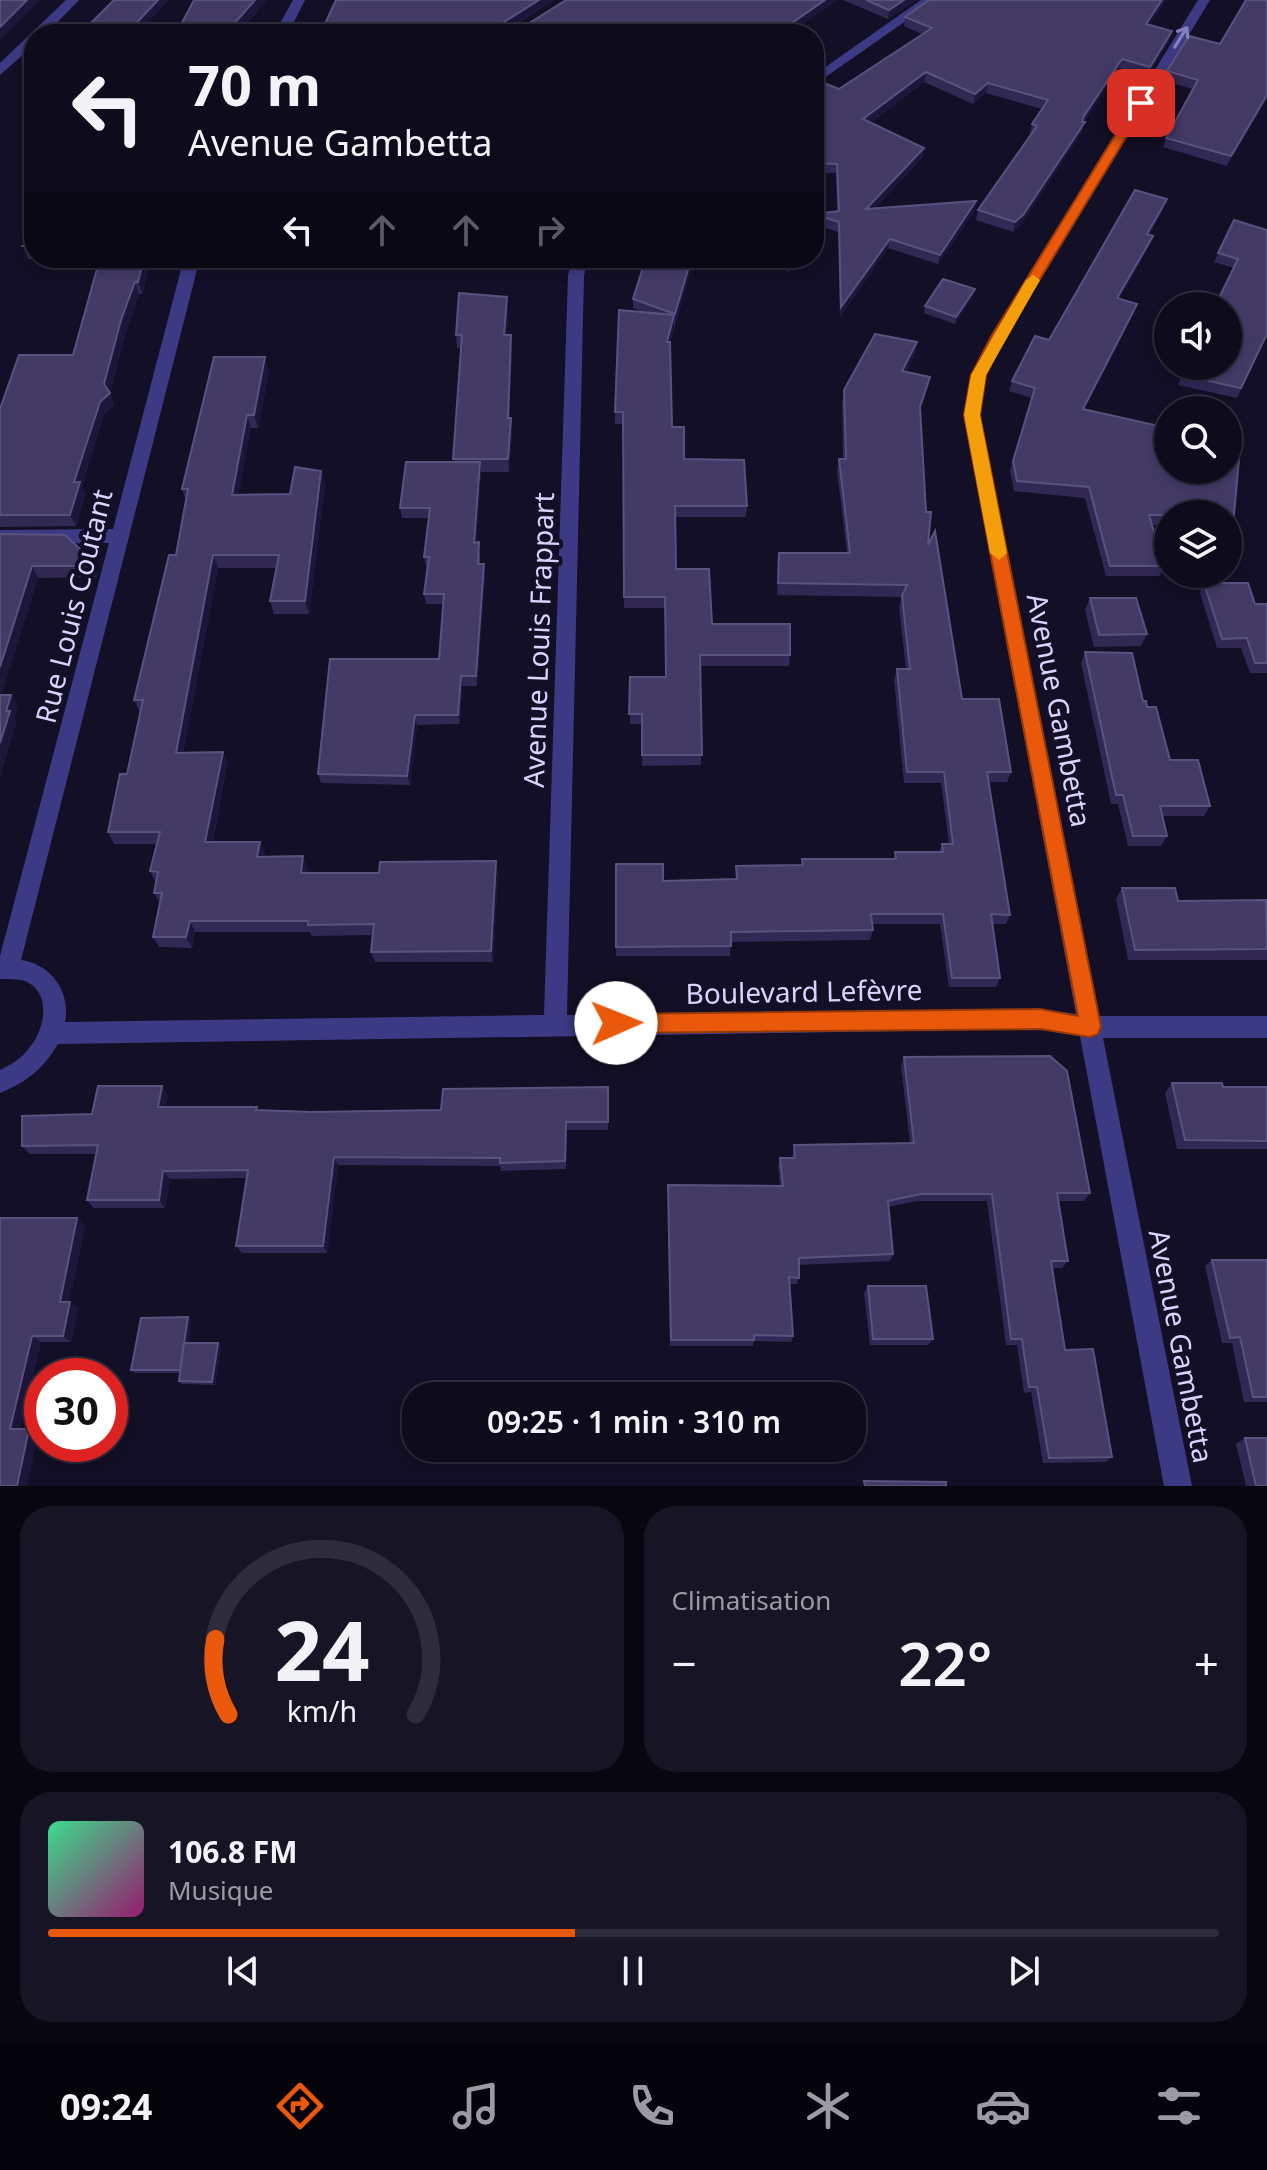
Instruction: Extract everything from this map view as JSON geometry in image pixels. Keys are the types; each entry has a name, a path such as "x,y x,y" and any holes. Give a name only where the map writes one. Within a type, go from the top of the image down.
{"street":[{"path":"48,24 73,0"},
{"path":"286,24 299,0"},
{"path":"824,74 930,0"},
{"name":"Avenue Gambetta","path":"1178,1486 972,415 979,375 999,335 1204,0"},
{"path":"0,71 24,48"},
{"name":"Rue Louis Coutant","path":"4,969 189,268"},
{"name":"Avenue Louis Frappart","path":"555,1024 578,268"},
{"path":"0,537 120,536"},
{"path":"0,1082 28,1067 43,1051 53,1033 57,1013 53,995 43,981 28,972 4,969"},
{"name":"Boulevard Lefèvre","path":"53,1033 1040,1019 1090,1027 1267,1027"}],"building":[{"path":"0,0 27,0 0,27"},
{"path":"114,0 158,0 135,24 90,24"},
{"path":"194,0 255,0 234,24 181,24"},
{"path":"336,0 539,0 504,24 325,24"},
{"path":"566,0 825,0 790,24 528,24"},
{"path":"866,0 904,0 889,10"},
{"path":"929,0 1162,0 1146,24 1172,31 1150,67 1122,59 1084,116 1082,122 1085,122 1023,215 1015,222 978,210 1037,126 1032,124 1048,100 988,83 975,94 926,72 863,119 924,148 866,209 976,201 940,255 890,239 841,307 839,222 824,217 824,213 839,211 837,164 824,163 824,83 839,89 932,28 905,17"},
{"path":"1246,0 1267,0 1267,95 1231,156 1166,138 1198,80 1167,71 1189,36 1220,44"},
{"path":"1135,190 1167,199 1147,234 1153,236 1117,298 1137,304 1083,409 1154,425 1154,484 1237,484 1235,500 1154,500 1154,515 1149,515 1154,532 1154,566 1110,566 1089,487 1017,481 1013,461 1035,388 1012,381 1035,336 1049,340"},
{"path":"1234,220 1267,230 1267,334 1241,388 1205,380 1242,380 1242,292 1222,292 1238,259 1218,253"},
{"path":"97,268 142,268 121,320 104,384 110,393 100,402 74,482 80,482 70,515 0,515 0,409 19,355 73,355"},
{"path":"643,268 689,268 675,314 633,299"},
{"path":"943,279 975,289 956,317 925,306"},
{"path":"459,293 507,297 504,335 511,335 508,459 453,459 462,335 456,335"},
{"path":"619,310 674,315 667,342 670,342 672,427 684,427 684,459 744,460 747,506 675,506 676,569 709,569 712,624 790,624 790,655 700,655 702,755 642,755 642,714 629,714 630,677 666,677 665,597 624,597 623,412 615,412"},
{"path":"875,334 917,342 902,371 930,377 920,407 926,512 931,512 928,545 935,531 962,699 999,699 1011,772 987,772 1010,915 991,914 1000,978 952,978 943,914 871,914 873,930 731,932 731,946 616,947 616,864 663,864 663,881 737,879 736,866 803,865 802,859 896,859 895,852 943,852 942,844 953,844 944,772 907,772 897,669 910,669 902,596 907,585 778,583 779,553 850,553 839,459 846,459 844,390"},
{"path":"214,357 265,357 254,415 247,415 232,495 290,494 295,467 321,471 305,601 270,601 279,555 213,555 176,753 223,752 205,842 260,842 257,857 303,856 301,873 379,873 380,862 496,861 491,951 371,952 374,924 308,925 308,921 190,921 186,937 153,937 162,893 154,893 158,872 150,871 160,832 108,832 120,774 127,774 143,700 134,700 169,555 176,555 188,489 182,489"},
{"path":"406,462 480,462 474,543 479,542 478,564 484,564 476,676 461,676 458,715 415,715 407,776 318,774 330,659 439,659 444,594 424,594 429,557 424,557 430,508 400,508"},
{"path":"0,534 65,535 93,561 92,566 32,566 0,667"},
{"path":"1242,583 1248,583 1255,604 1267,604 1267,663 1255,663 1247,638 1222,639 1206,588 1242,588"},
{"path":"1090,598 1136,598 1147,634 1099,635"},
{"path":"1085,652 1132,653 1143,701 1146,701 1147,707 1156,707 1170,760 1198,760 1210,806 1160,806 1167,836 1133,836 1123,795 1116,795"},
{"path":"0,695 11,695 6,711 10,711 0,743"},
{"path":"1122,888 1175,888 1178,901 1266,900 1267,949 1135,950"},
{"path":"1050,1056 1067,1071 1090,1193 1057,1193 1068,1261 1051,1261 1065,1350 1093,1349 1112,1457 1049,1458 1037,1387 1029,1387 1022,1339 1011,1339 992,1194 921,1194 888,1201 893,1254 799,1258 799,1278 789,1277 793,1336 754,1335 754,1340 671,1340 668,1185 783,1186 780,1158 795,1158 794,1145 914,1143 904,1057"},
{"path":"1172,1083 1267,1087 1267,1141 1185,1140"},
{"path":"98,1086 162,1086 158,1107 257,1107 256,1110 311,1112 441,1110 443,1089 608,1087 608,1122 566,1122 565,1161 500,1163 500,1158 334,1157 323,1246 236,1246 248,1170 163,1171 159,1200 87,1200 98,1145 22,1146 22,1116 92,1114"},
{"path":"0,1218 77,1218 60,1302 70,1302 63,1336 32,1336 27,1358 24,1358 10,1429 24,1429 24,1453 17,1486 0,1486"},
{"path":"1212,1260 1267,1260 1267,1397 1253,1397 1240,1337 1230,1338"},
{"path":"868,1286 926,1286 933,1339 873,1339"},
{"path":"188,1317 180,1370 131,1370 141,1318"},
{"path":"184,1343 218,1343 212,1382 179,1381"},
{"path":"1245,1438 1267,1438 1267,1486 1256,1486"},
{"path":"864,1481 946,1482 946,1486 865,1486"}],"slow traffic":[{"path":"999,553 972,415 979,375 1033,280"}],"route":[{"path":"616,1023 1040,1019 1090,1027 972,415 979,375 999,335 1141,103"}]}
